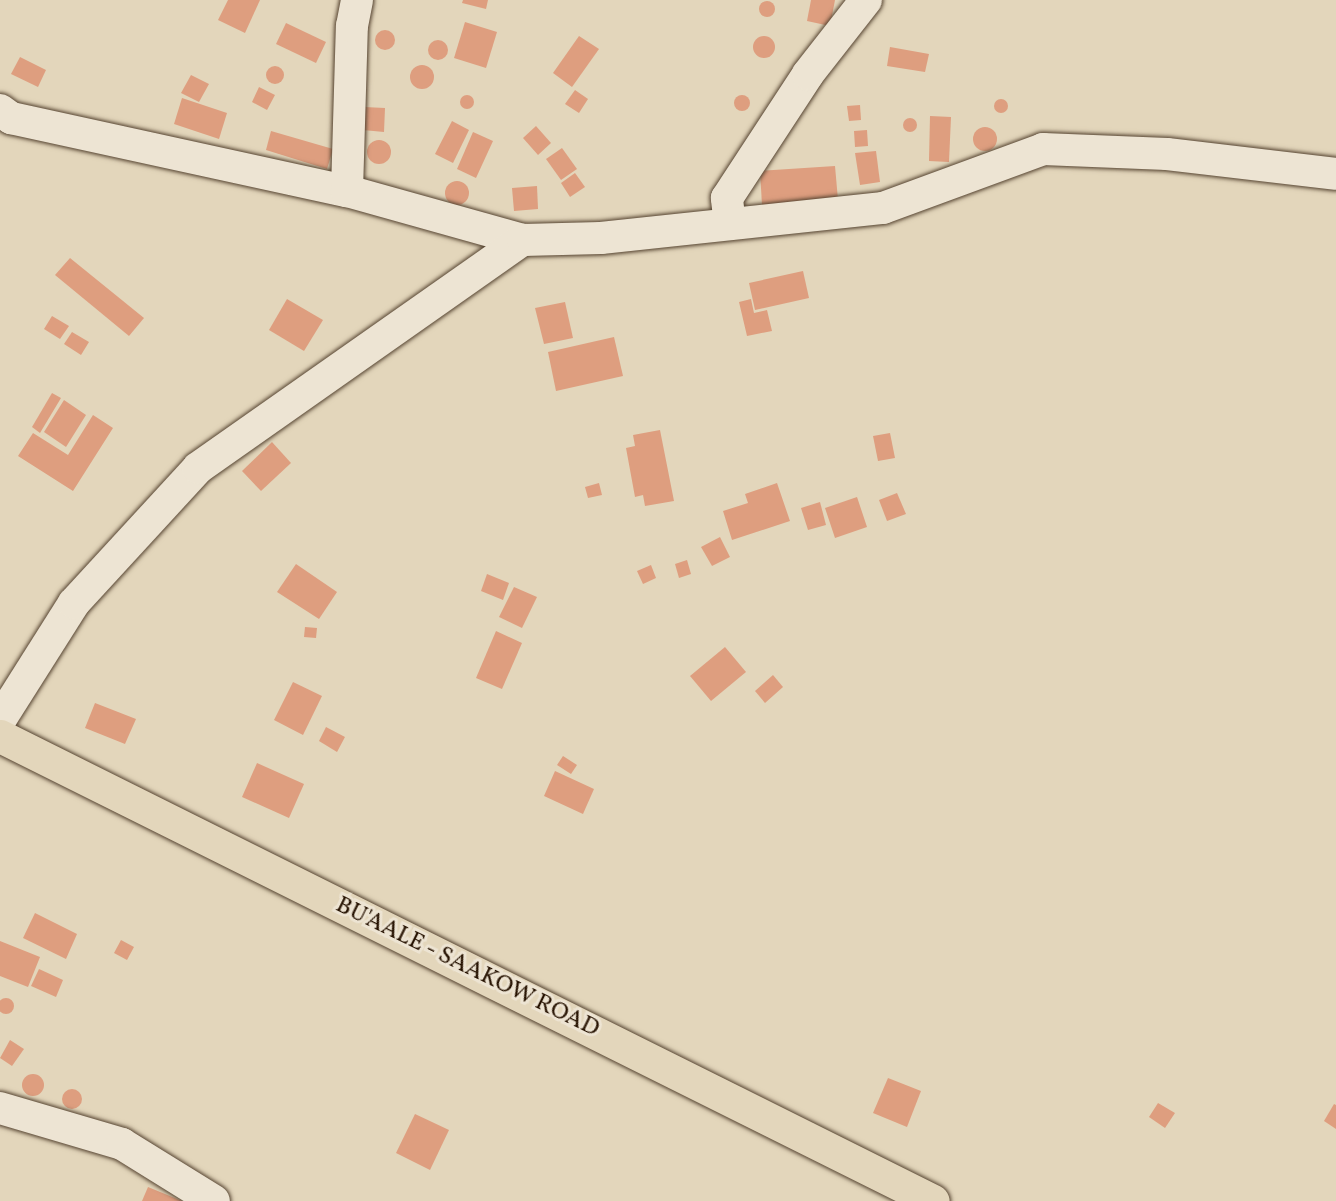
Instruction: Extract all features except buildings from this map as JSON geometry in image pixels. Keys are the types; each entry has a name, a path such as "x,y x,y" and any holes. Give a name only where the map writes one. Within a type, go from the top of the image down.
{"main road":[{"name":"BU'AALE - SAAKOW ROAD","path":"0,736 933,1201"}],"street":[{"path":"347,191 352,26 357,0"},
{"path":"730,224 727,198 808,74 866,0"},
{"path":"0,110 11,118 347,191 523,240 601,238 883,208 1043,149 1167,154 1336,174"},
{"path":"0,720 74,603 198,468 523,240"},
{"path":"0,1108 123,1144 214,1201"}]}
